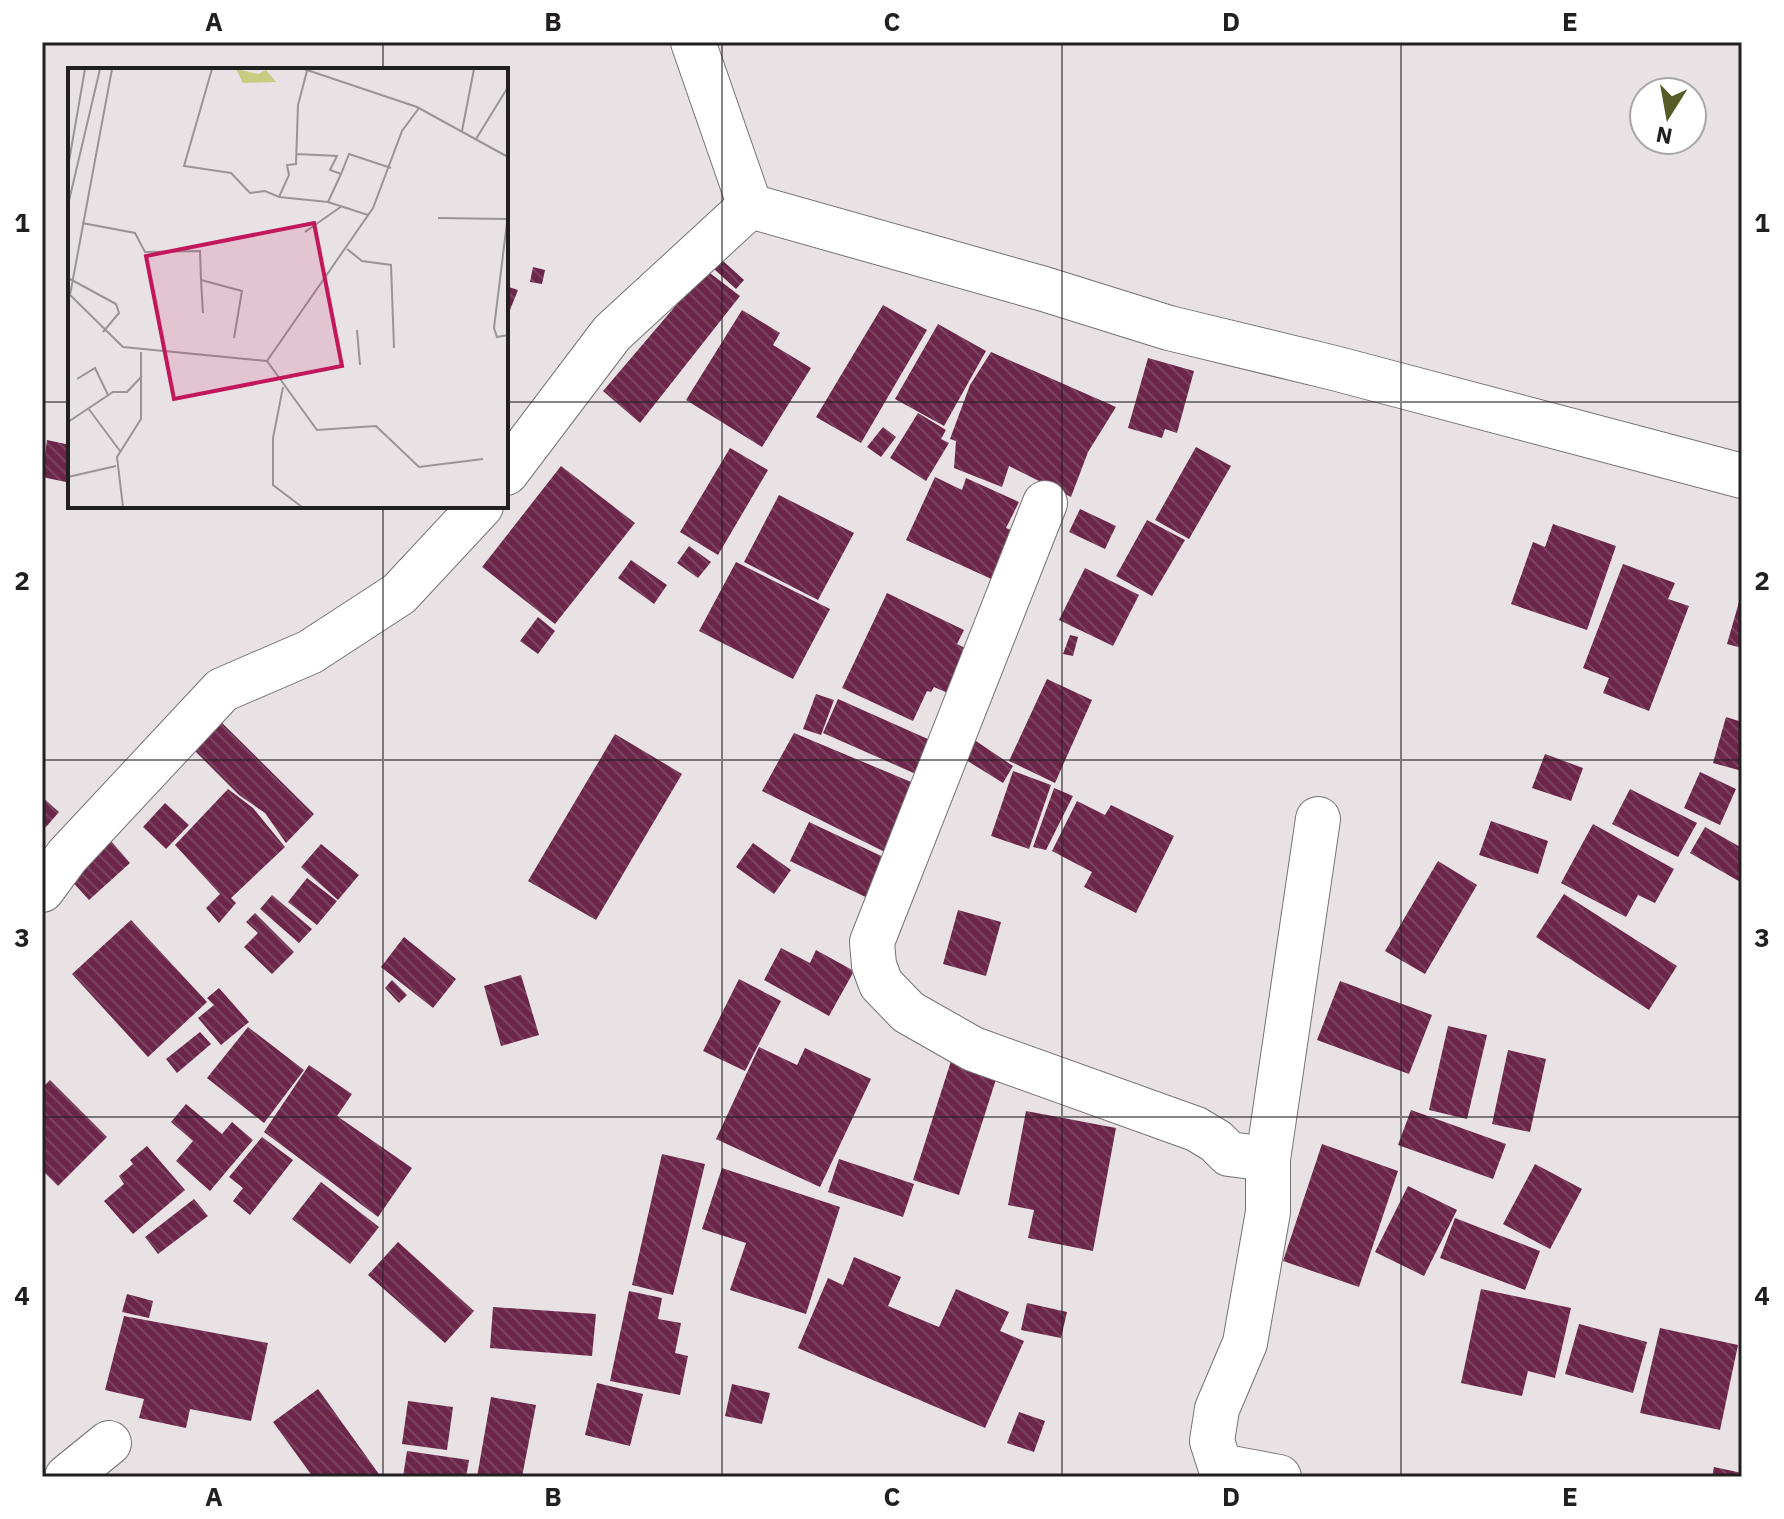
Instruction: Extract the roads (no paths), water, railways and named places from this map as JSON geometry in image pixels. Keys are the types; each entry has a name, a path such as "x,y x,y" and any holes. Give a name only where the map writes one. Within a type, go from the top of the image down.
{"street":[{"path":"693,42 750,206"},
{"path":"508,470 612,333 750,206"},
{"path":"750,206 1044,289 1169,328 1334,368 1742,476"},
{"path":"1045,503 872,942 874,965 881,984 908,1012 973,1049 1196,1129 1216,1141 1229,1154 1268,1159"},
{"path":"42,890 67,856 222,690 310,652 399,594 479,508"},
{"path":"1279,1477 1220,1466 1212,1441 1217,1409 1245,1343 1268,1212 1268,1159 1318,819"},
{"path":"67,1477 109,1443"}]}
